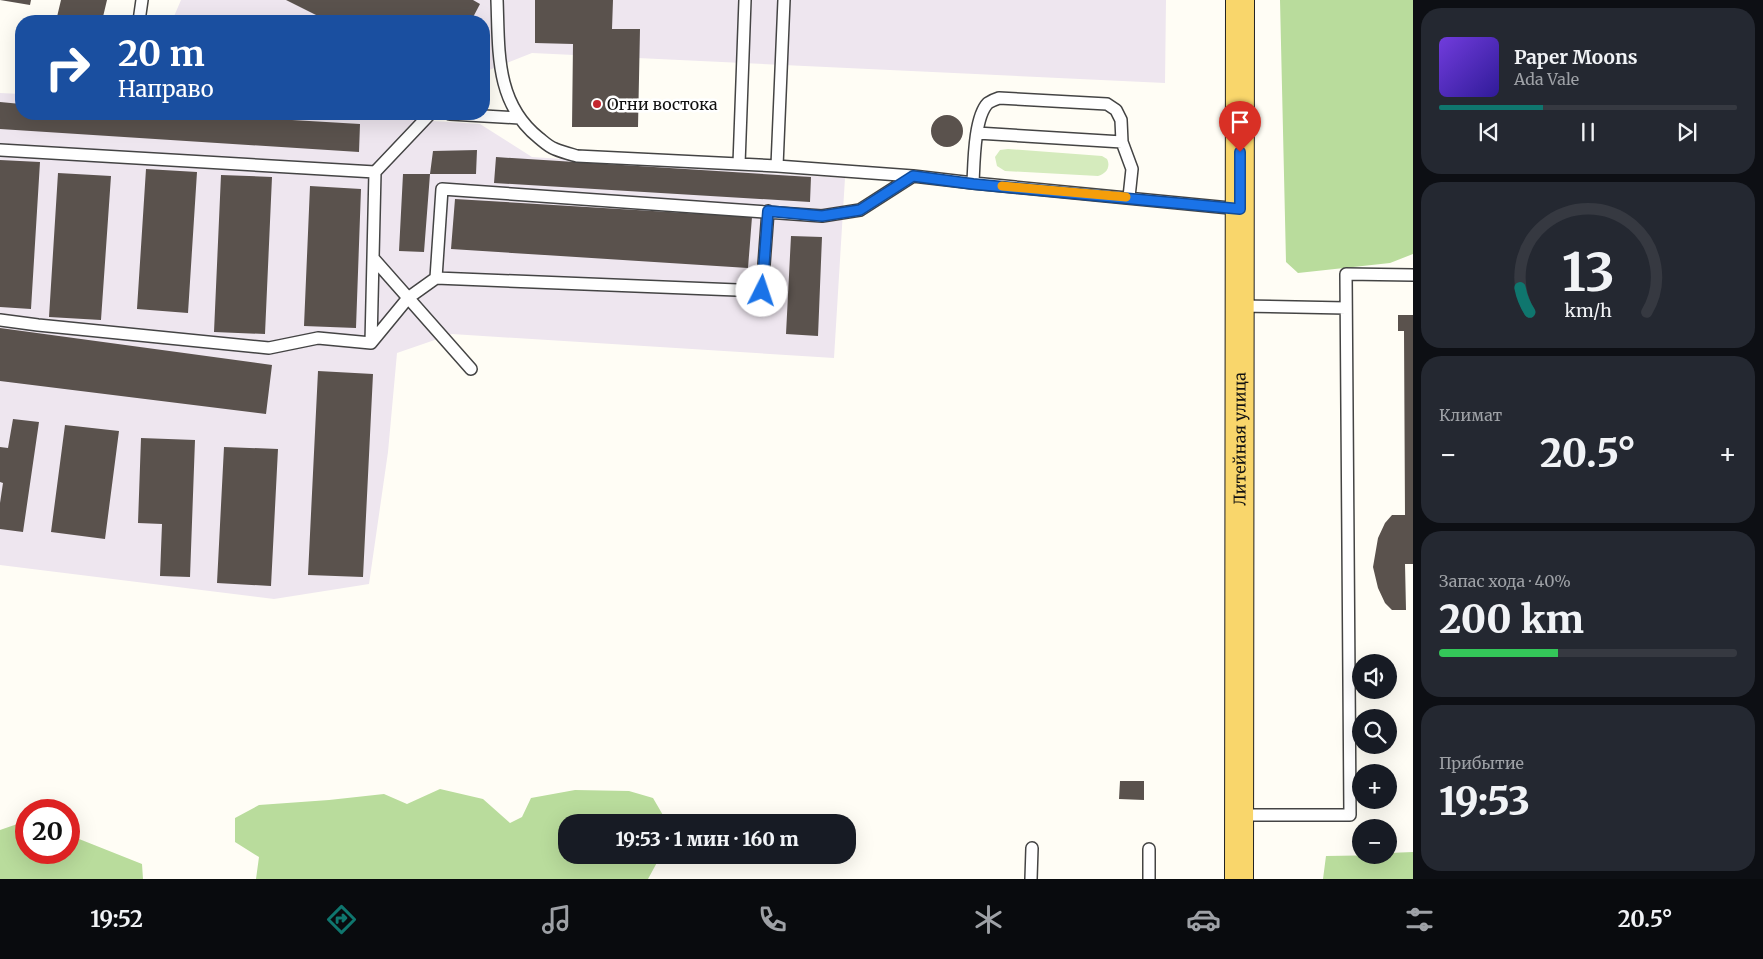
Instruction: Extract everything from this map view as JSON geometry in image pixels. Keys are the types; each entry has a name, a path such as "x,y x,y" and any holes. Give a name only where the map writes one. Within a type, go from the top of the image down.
{"main road":[{"name":"Литейная улица","path":"1238,878 1240,815 1240,0"}],"lane":[{"path":"140,15 142,0"},
{"path":"497,0 498,56 506,90 519,118 532,132 553,149 577,156 778,166 913,176 973,184 1129,197 1240,209"},
{"path":"739,164 745,0"},
{"path":"778,166 784,0"},
{"path":"973,184 976,133 988,103 999,98 1097,103 1107,104 1116,110 1121,120 1122,142 1132,169 1129,197"},
{"path":"490,116 519,118"},
{"path":"371,342 375,172 424,120"},
{"path":"976,133 1122,142"},
{"path":"0,150 375,172"},
{"path":"436,278 442,189 822,216 860,210 913,176"},
{"path":"371,342 408,298 436,278 762,291 768,211"},
{"path":"373,258 472,369"},
{"path":"1240,815 1350,815 1346,274 1413,276"},
{"path":"1240,306 1346,308"},
{"path":"0,320 269,348 318,338 371,342"},
{"path":"1031,879 1032,848"},
{"path":"1149,848 1149,879"}],"shaded area":[{"path":"181,0 1166,0 1165,83 532,53 490,70 490,15 175,15"},
{"path":"0,93 15,94 15,120 417,120 480,124 532,157 845,178 834,358 452,334 397,353 388,452 369,584 274,599 0,565"}],"green space":[{"path":"1280,0 1413,0 1413,254 1390,263 1298,273 1286,262"},
{"path":"1000,150 1102,156 1107,159 1108,167 1105,172 1098,176 1005,171 997,166 995,157"},
{"path":"440,789 483,799 510,823 522,817 531,798 575,790 629,791 653,798 662,814 558,814 558,864 656,864 648,879 256,879 259,857 235,842 235,818 259,805 384,794 407,804"},
{"path":"15,825 15,864 80,864 80,839 142,864 143,879 0,879 0,830"},
{"path":"1413,852 1413,879 1323,879 1326,856 1352,856 1352,864 1397,864 1397,853"}],"building":[{"path":"0,0 31,0 30,5"},
{"path":"61,0 107,0 103,15 57,15"},
{"path":"286,0 473,0 480,4 474,15 316,15"},
{"path":"535,0 613,0 612,29 640,29 638,127 572,127 573,44 535,43"},
{"path":"0,102 15,103 15,120 292,120 360,124 359,152 0,129"},
{"path":"947,115 953,116 958,120 962,125 962,137 958,142 953,146 947,147 941,146 936,142 932,137 931,131 932,125 936,120 941,116"},
{"path":"477,150 476,174 430,174 433,151"},
{"path":"496,157 811,177 810,202 494,183"},
{"path":"0,160 40,162 31,309 0,307"},
{"path":"146,169 197,172 188,313 137,309"},
{"path":"58,173 111,176 101,320 49,317"},
{"path":"403,174 430,174 424,252 399,251"},
{"path":"221,175 272,177 265,334 214,332"},
{"path":"310,186 361,189 356,328 304,326"},
{"path":"455,199 752,217 748,268 451,249"},
{"path":"791,236 822,237 818,336 786,334"},
{"path":"1398,315 1413,315 1413,564 1405,564 1406,610 1392,610 1385,603 1378,588 1373,567 1378,538 1385,523 1392,515 1405,515 1404,331 1398,331"},
{"path":"0,328 272,365 266,414 0,381"},
{"path":"318,371 373,374 363,577 308,575"},
{"path":"13,419 39,422 23,532 0,529 0,503 3,483 0,482 0,447 8,448"},
{"path":"65,425 119,431 105,539 51,532"},
{"path":"141,438 195,440 190,577 160,576 162,524 138,523"},
{"path":"224,447 278,449 271,586 217,583"},
{"path":"1120,781 1144,781 1144,800 1119,799"}],"slow traffic":[{"path":"1002,186 1126,197"}],"place":[{"name":"Огни востока","path":"597,104"}],"route":[{"path":"762,291 768,211 822,216 860,210 913,176 973,184 1129,197 1240,209 1240,152"}]}
